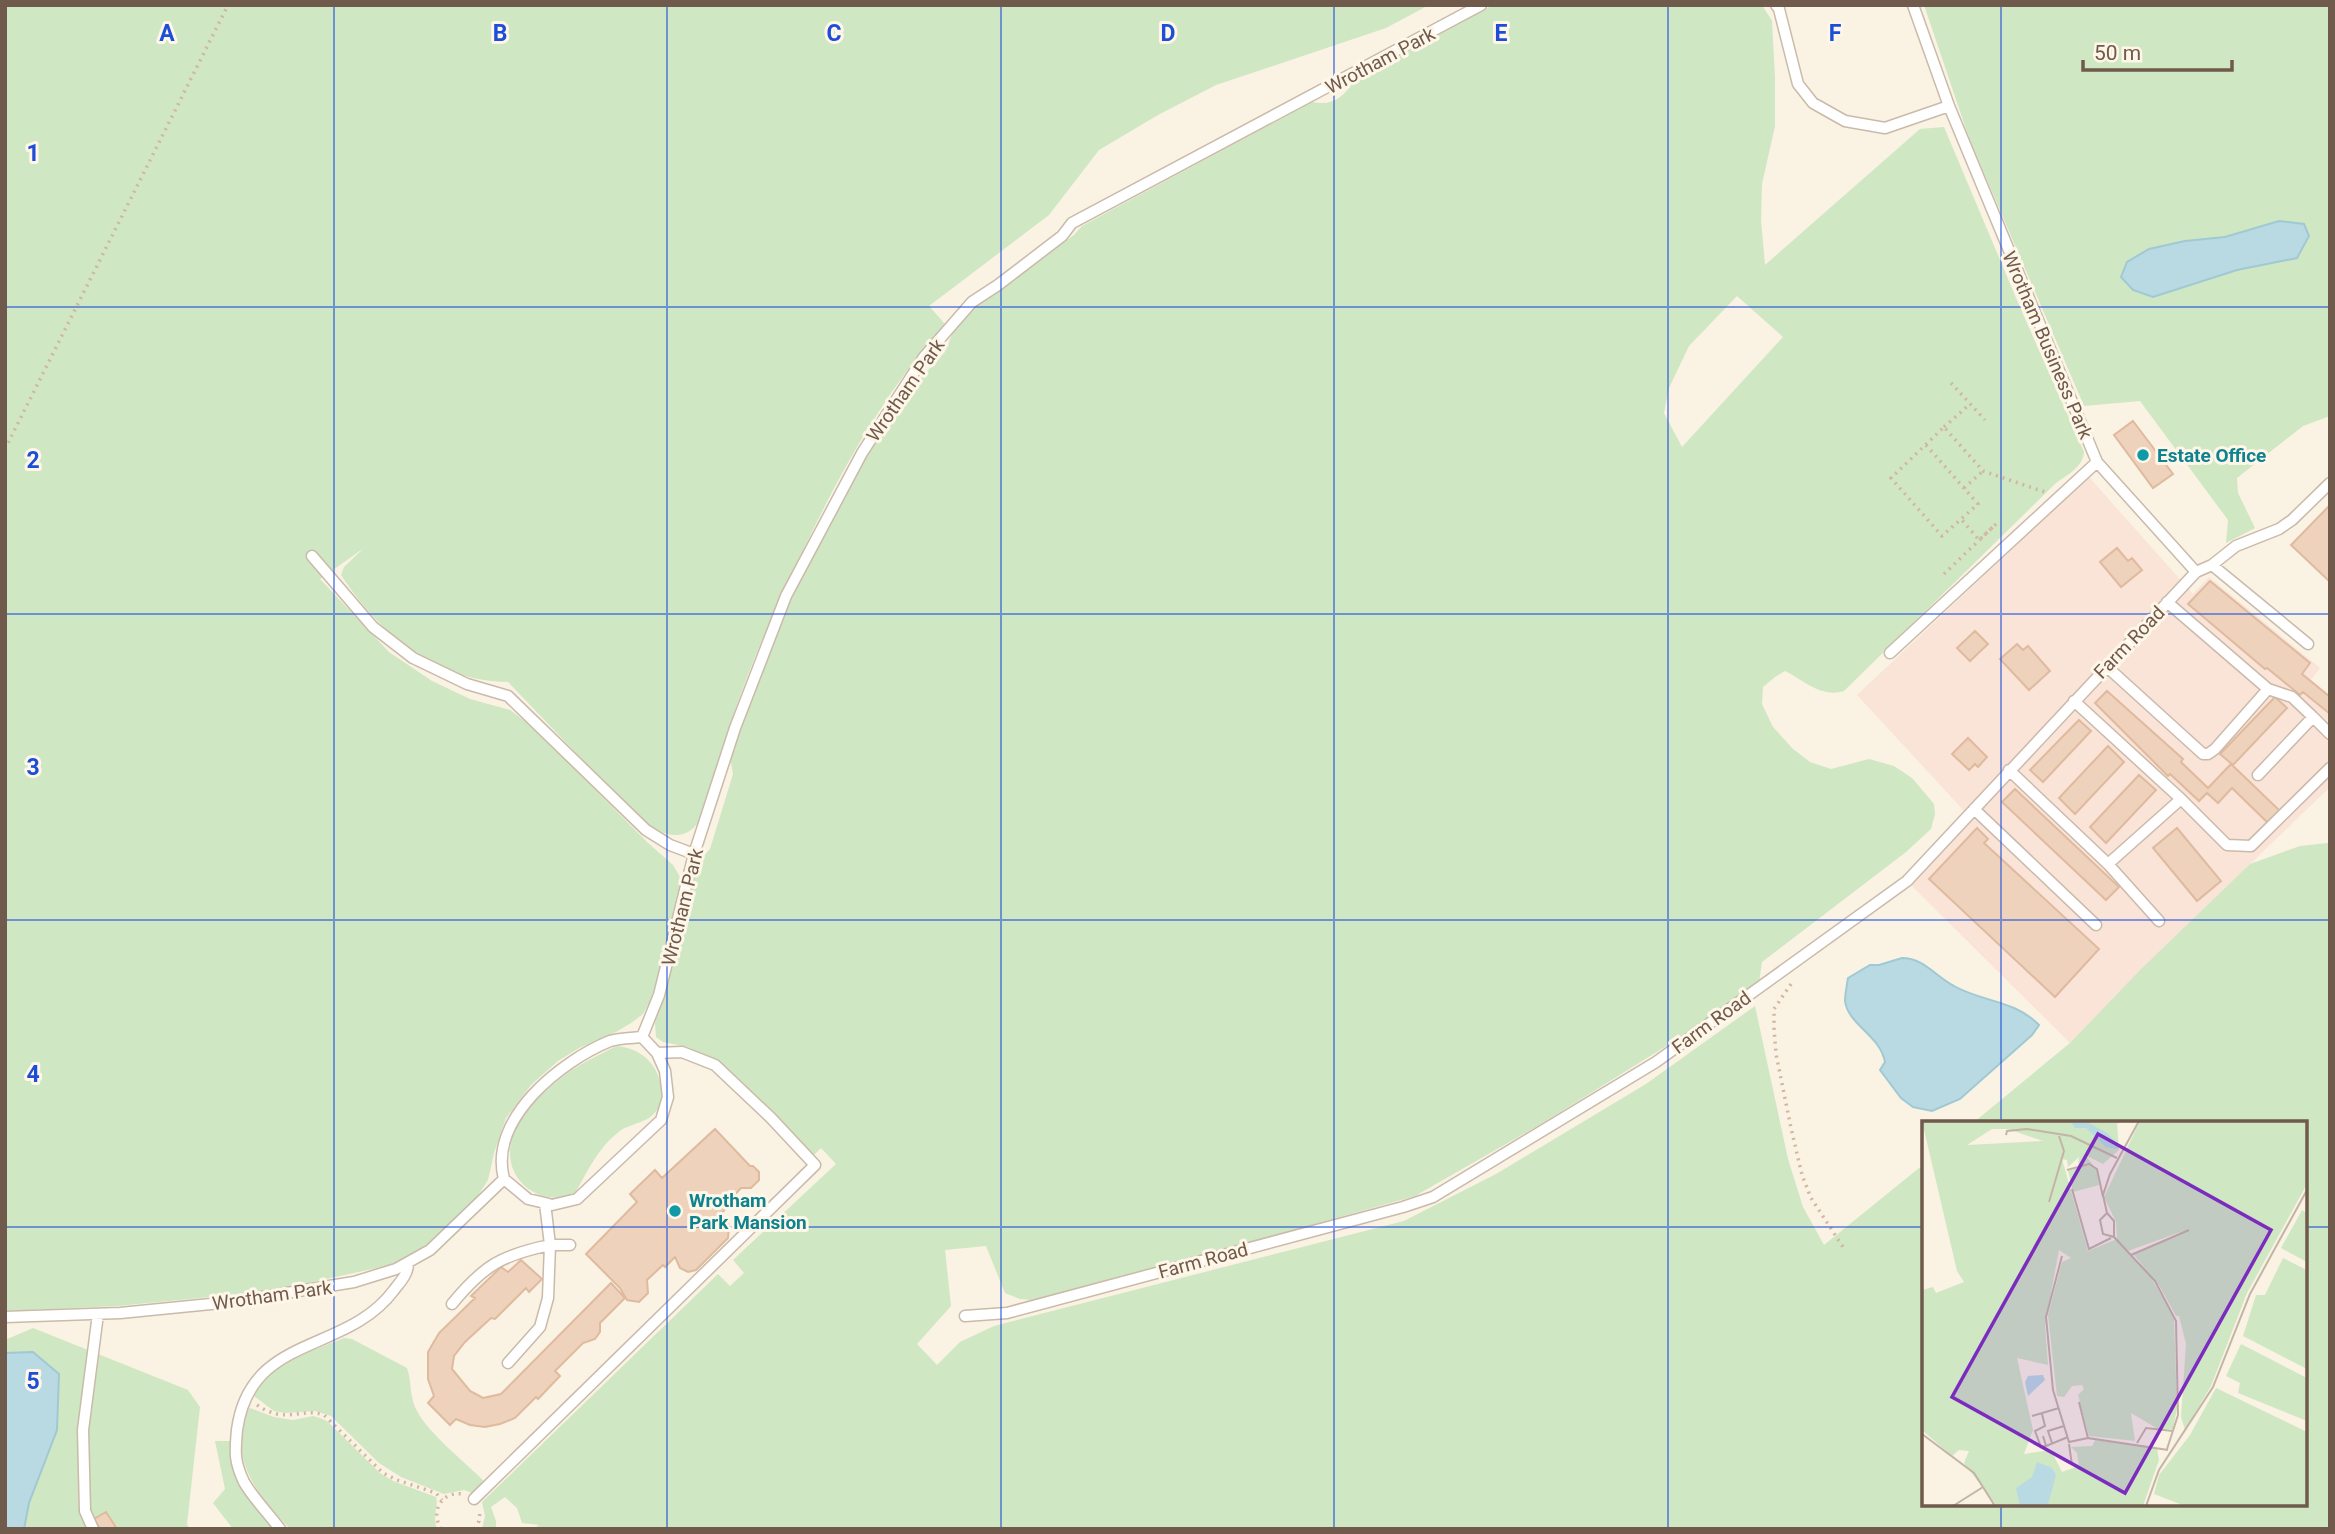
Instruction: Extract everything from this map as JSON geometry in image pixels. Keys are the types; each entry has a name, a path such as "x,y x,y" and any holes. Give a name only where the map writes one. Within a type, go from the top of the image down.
{"lane":[{"name":"Wrotham Park","path":"642,1037 659,995 694,854 735,728 786,596 862,453 924,357 972,302 1062,236 1072,223 1481,5"},
{"path":"1776,5 1798,84 1813,103 1844,121 1885,128 1949,106"},
{"name":"Wrotham Business Park","path":"1890,653 2097,462 1949,106 1913,5"},
{"path":"2097,462 2196,572 2212,565 2236,546 2292,520 2330,483"},
{"path":"312,556 373,627 412,658 467,684 508,696 646,830 670,845 694,854"},
{"path":"2212,565 2308,644"},
{"name":"Farm Road","path":"965,1316 1007,1312 1433,1197 1656,1062 1907,881 2196,572"},
{"path":"2167,602 2268,689 2292,697 2330,734"},
{"path":"2106,666 2203,754 2215,749 2268,689"},
{"path":"2074,701 2227,845 2250,846 2330,768"},
{"path":"2258,775 2313,717"},
{"path":"2009,770 2108,864 2160,921"},
{"path":"2108,864 2181,799"},
{"path":"1974,809 2096,925"},
{"path":"642,1037 657,1053 665,1071 668,1097 661,1120 577,1199 552,1205 528,1199 504,1179 501,1168 502,1149 514,1121 537,1090 552,1076 578,1057 612,1040 642,1037"},
{"path":"474,1499 815,1166 771,1118 715,1065 682,1052 657,1053"},
{"name":"Wrotham Park","path":"5,1317 98,1314 231,1302 341,1285 396,1269 430,1250 504,1179"},
{"path":"508,1363 540,1326 548,1298 550,1245 545,1203"},
{"path":"452,1304 466,1287 498,1260 550,1245 570,1245"},
{"path":"280,1529 245,1483 234,1456 240,1409 259,1375 273,1363 368,1317 385,1302 408,1272 408,1263"},
{"path":"93,1529 85,1511 83,1430 98,1314"}],"path":[{"path":"5,449 228,5"},
{"path":"1951,383 1985,420"},
{"path":"1926,445 1978,504 1942,536 1891,478 1944,426 1970,404"},
{"path":"1944,426 1983,471 2060,496"},
{"path":"1964,488 1983,471"},
{"path":"1944,574 1996,524 1979,540 1961,519"},
{"path":"1792,981 1774,1009 1776,1054 1802,1175 1816,1207 1843,1247"},
{"path":"246,1397 275,1414 288,1416 316,1412 324,1415 383,1473 436,1493 442,1500"},
{"path":"441,1529 436,1512 448,1495"}],"shaded area":[{"path":"2089,477 2193,594 2209,577 2320,668 2311,680 2330,695 2330,787 2140,970 2070,1043 1907,881 1967,814 1857,695"}],"green space":[{"path":"5,5 1429,5 1386,28 1216,85 1099,150 1049,215 929,306 945,324 921,352 879,411 825,506 760,644 728,731 702,815 690,831 667,834 642,822 508,682 456,673 411,650 391,634 356,596 341,575 344,567 364,548 320,579 389,652 432,681 470,699 510,710 533,727 673,865 680,877 683,891 664,962 650,1001 643,1014 631,1023 558,1061 531,1085 506,1118 488,1180 477,1197 437,1237 410,1256 386,1266 271,1291 117,1306 5,1311"},
{"path":"1493,5 1762,5 1772,21 1775,78 1775,126 1762,184 1761,220 1765,265 1920,129 1944,127 2084,452 2083,457 2074,470 2056,483 1844,691 1836,693 1820,690 1785,671 1763,687 1762,704 1773,727 1793,749 1810,762 1831,769 1869,759 1894,766 1912,778 1934,804 1935,814 1931,829 1906,852 1762,962 1759,983 1663,1048 1541,1124 1415,1196 1040,1301 1020,1299 1005,1293 986,1246 945,1250 951,1306 917,1344 937,1365 960,1342 994,1326 1404,1221 1496,1174 1646,1084 1755,1006 1788,1159 1803,1207 1824,1245 1922,1166 1922,1506 2307,1506 2307,1121 1975,1121 2070,1043 2140,970 2250,864 2300,846 2327,843 2330,844 2330,1529 533,1529 539,1525 522,1523 517,1508 505,1497 491,1507 496,1529 482,1529 485,1516 482,1502 718,1274 730,1286 744,1273 733,1260 836,1164 821,1148 813,1156 722,1065 688,1047 663,1042 656,1037 655,1023 699,861 710,849 733,774 730,758 765,661 816,546 888,417 907,386 920,379 945,352 953,332 980,303 1074,235 1082,226 1312,102 1332,102 1354,81","holes":["1737,296 1783,337 1682,447 1664,413 1669,388 1689,346"]},
{"path":"1924,5 2330,5 2330,416 2303,426 2237,478 2238,493 2255,528 2226,543 2228,520 2140,401 2084,406 1969,138"},
{"path":"616,1046 639,1053 651,1063 661,1085 662,1098 659,1107 649,1118 624,1128 612,1137 593,1161 573,1197 551,1197 531,1191 520,1181 512,1166 510,1150 513,1135 521,1120 531,1106 556,1082 580,1065"},
{"path":"33,1328 188,1390 200,1407 187,1524 189,1529 5,1529 5,1340"},
{"path":"344,1338 352,1339 407,1368 413,1400 423,1420 439,1439 486,1483 475,1494 464,1490 444,1494 401,1477 379,1463 331,1416 315,1411 274,1411 254,1396 270,1375 293,1359"},
{"path":"250,1408 274,1417 293,1420 313,1416 327,1421 380,1473 393,1481 436,1497 437,1529 290,1529 265,1501 251,1479 242,1456 241,1440"},
{"path":"215,1441 231,1441 235,1467 244,1489 274,1529 233,1529 213,1503 225,1489"}],"water":[{"path":"2279,221 2304,224 2309,236 2297,258 2237,270 2153,297 2133,290 2121,277 2127,262 2149,249 2185,241 2225,237"},
{"path":"1902,958 1923,964 1947,982 1965,991 2020,1011 2039,1025 2032,1035 1960,1099 1932,1111 1913,1107 1901,1098 1880,1070 1885,1062 1877,1044 1852,1017 1845,1001 1848,978 1870,965"},
{"path":"33,1352 59,1374 57,1430 29,1503 24,1529 5,1529 5,1353"}],"building":[{"name":"Estate Office","path":"2133,421 2173,474 2153,488 2114,435"},
{"path":"2330,505 2330,582 2291,545"},
{"path":"2117,548 2128,561 2132,558 2142,570 2121,587 2100,562"},
{"path":"2210,581 2310,663 2302,674 2330,697 2330,714 2303,692 2300,695 2265,669 2188,604"},
{"path":"1975,631 1988,644 1970,661 1957,648"},
{"path":"2017,644 2023,650 2028,646 2050,671 2029,690 2000,659"},
{"path":"2107,691 2183,759 2181,762 2208,788 2231,764 2280,811 2268,823 2232,788 2218,803 2207,793 2199,801 2170,774 2168,776 2095,703"},
{"path":"2275,697 2287,708 2233,765 2220,754"},
{"path":"2079,720 2091,731 2043,782 2030,770"},
{"path":"1968,738 1987,757 1978,767 1975,764 1969,770 1952,754"},
{"path":"2108,746 2124,762 2075,814 2059,798"},
{"path":"2139,775 2156,790 2106,843 2090,827"},
{"path":"2015,789 2119,887 2106,900 2002,802"},
{"path":"1977,828 1988,839 1984,843 2099,949 2055,997 1929,879"},
{"path":"2177,828 2221,881 2197,901 2153,848"},
{"name":"Wrotham Park Mansion","path":"715,1129 759,1172 759,1180 751,1188 741,1188 725,1205 727,1207 719,1216 726,1218 729,1226 728,1238 696,1270 688,1272 680,1268 675,1257 647,1280 648,1293 639,1302 627,1300 620,1288 586,1254 637,1202 630,1194 655,1170 662,1178"},
{"path":"521,1260 542,1279 529,1292 526,1288 495,1319 491,1318 454,1356 452,1369 470,1391 483,1398 501,1394 611,1283 625,1298 600,1323 600,1332 595,1339 583,1343 555,1371 560,1376 515,1418 485,1427 456,1419 450,1425 428,1403 434,1396 428,1379 428,1352 439,1333 475,1298 471,1296 501,1267 508,1272"},
{"path":"106,1512 117,1529 100,1529 94,1519"}],"place":[{"name":"Estate Office","path":"2143,455"},
{"name":"Wrotham Park Mansion","path":"675,1211"}]}
